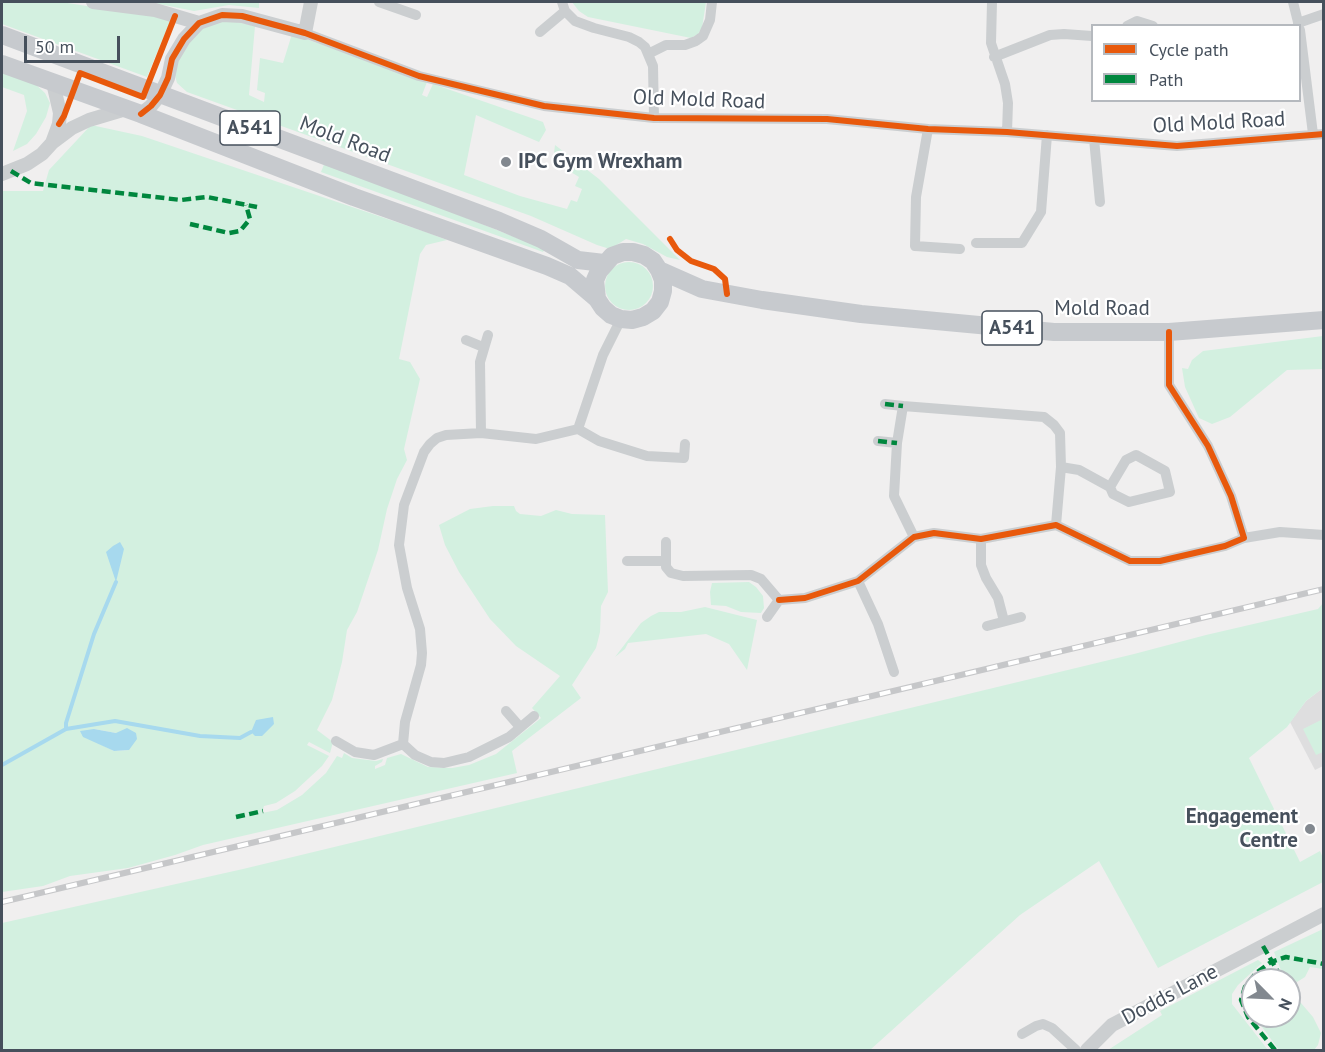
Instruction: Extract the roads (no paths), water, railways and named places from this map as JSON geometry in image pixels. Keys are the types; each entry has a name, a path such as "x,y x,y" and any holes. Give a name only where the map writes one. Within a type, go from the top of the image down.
{"main road":[{"name":"Mold Road","path":"2,35 499,221 541,239 578,260 604,263"},
{"name":"A541","path":"2,64 354,197 548,266 570,276 597,299"},
{"path":"623,252 644,255 653,261 663,280 660,302 653,311 632,320 611,315 603,308 597,299 596,280 604,263 612,256 623,252"},
{"name":"Mold Road","path":"659,270 702,289 762,300 861,314 1054,332 1169,332 1323,320"},
{"name":"Mold Road","path":"660,302 684,292 702,289"}],"street":[{"path":"2,174 27,164 42,154 52,142 80,124 151,106 160,95 168,78 172,59 184,39 199,23 155,10 93,2"},
{"path":"305,33 311,2"},
{"path":"379,2 403,15 416,15"},
{"path":"648,54 666,45 685,45 703,36 710,20 712,2"},
{"path":"992,2 991,43 1005,84 1008,103 1007,132"},
{"path":"1293,2 1298,24"},
{"path":"540,32 564,6 575,21 639,42 653,66 654,118"},
{"path":"1301,25 1323,14"},
{"name":"Old Mold Road","path":"199,23 222,15 242,16 305,33 419,76 544,106 654,118 827,119 928,129 1007,132 1178,146 1318,134"},
{"path":"1131,24 1137,21 1147,24"},
{"path":"994,57 1050,35 1091,36"},
{"path":"1301,37 1318,134"},
{"path":"52,142 59,124 60,113 53,83"},
{"path":"928,129 916,197 915,246 960,249"},
{"path":"976,243 1022,243 1041,212 1047,135"},
{"path":"1094,139 1100,202"},
{"path":"578,429 603,355 621,319"},
{"path":"1169,332 1169,385 1208,446 1231,496 1244,538"},
{"path":"481,433 480,362 488,335"},
{"path":"466,340 483,347"},
{"path":"885,404 1044,417 1054,424 1060,433 1061,466 1056,525"},
{"path":"903,406 897,443 894,496 914,537"},
{"path":"403,744 405,722 421,666 422,653 420,629 407,588 399,545 404,505 424,452 430,444 446,435 481,433 536,439 578,429 599,441 646,456 684,458 685,444"},
{"path":"878,441 897,443"},
{"path":"1061,466 1079,470 1110,486 1113,494 1129,502 1170,492 1165,471 1136,455 1126,460 1110,486"},
{"path":"779,600 805,598 858,581 914,537 934,533 981,539 1056,525 1130,561 1160,561 1225,546 1244,538 1280,532 1323,535"},
{"path":"981,539 981,565 998,598 1004,621"},
{"path":"666,542 666,567 677,575 751,575 761,579 779,600"},
{"path":"627,561 644,556 666,561"},
{"path":"702,576 702,588"},
{"path":"858,581 878,624 894,672"},
{"path":"767,617 779,600"},
{"path":"987,626 1022,617"},
{"path":"506,711 520,727"},
{"path":"403,744 415,755 431,762 444,763 469,757 508,737 534,717"},
{"path":"336,741 355,752 374,755 403,744"},
{"name":"Dodds Lane","path":"1087,1050 1112,1025 1323,915"},
{"path":"1022,1034 1043,1024 1052,1028 1076,1050"}],"water":[{"path":"120,542 124,549 116,582 106,552"},
{"path":"273,717 274,724 262,736 255,736 251,732 256,720"},
{"path":"127,728 136,733 137,739 129,750 114,751 83,737 80,731 94,729 116,733"}],"waterway":[{"path":"66,729 94,634 116,582"},
{"path":"2,765 66,729 115,721 200,736 240,738 251,732"}],"railway":[{"path":"2,902 1324,589"}],"place":[{"name":"IPC Gym Wrexham","path":"506,162"},
{"name":"Engagement Centre","path":"1310,829"}]}
